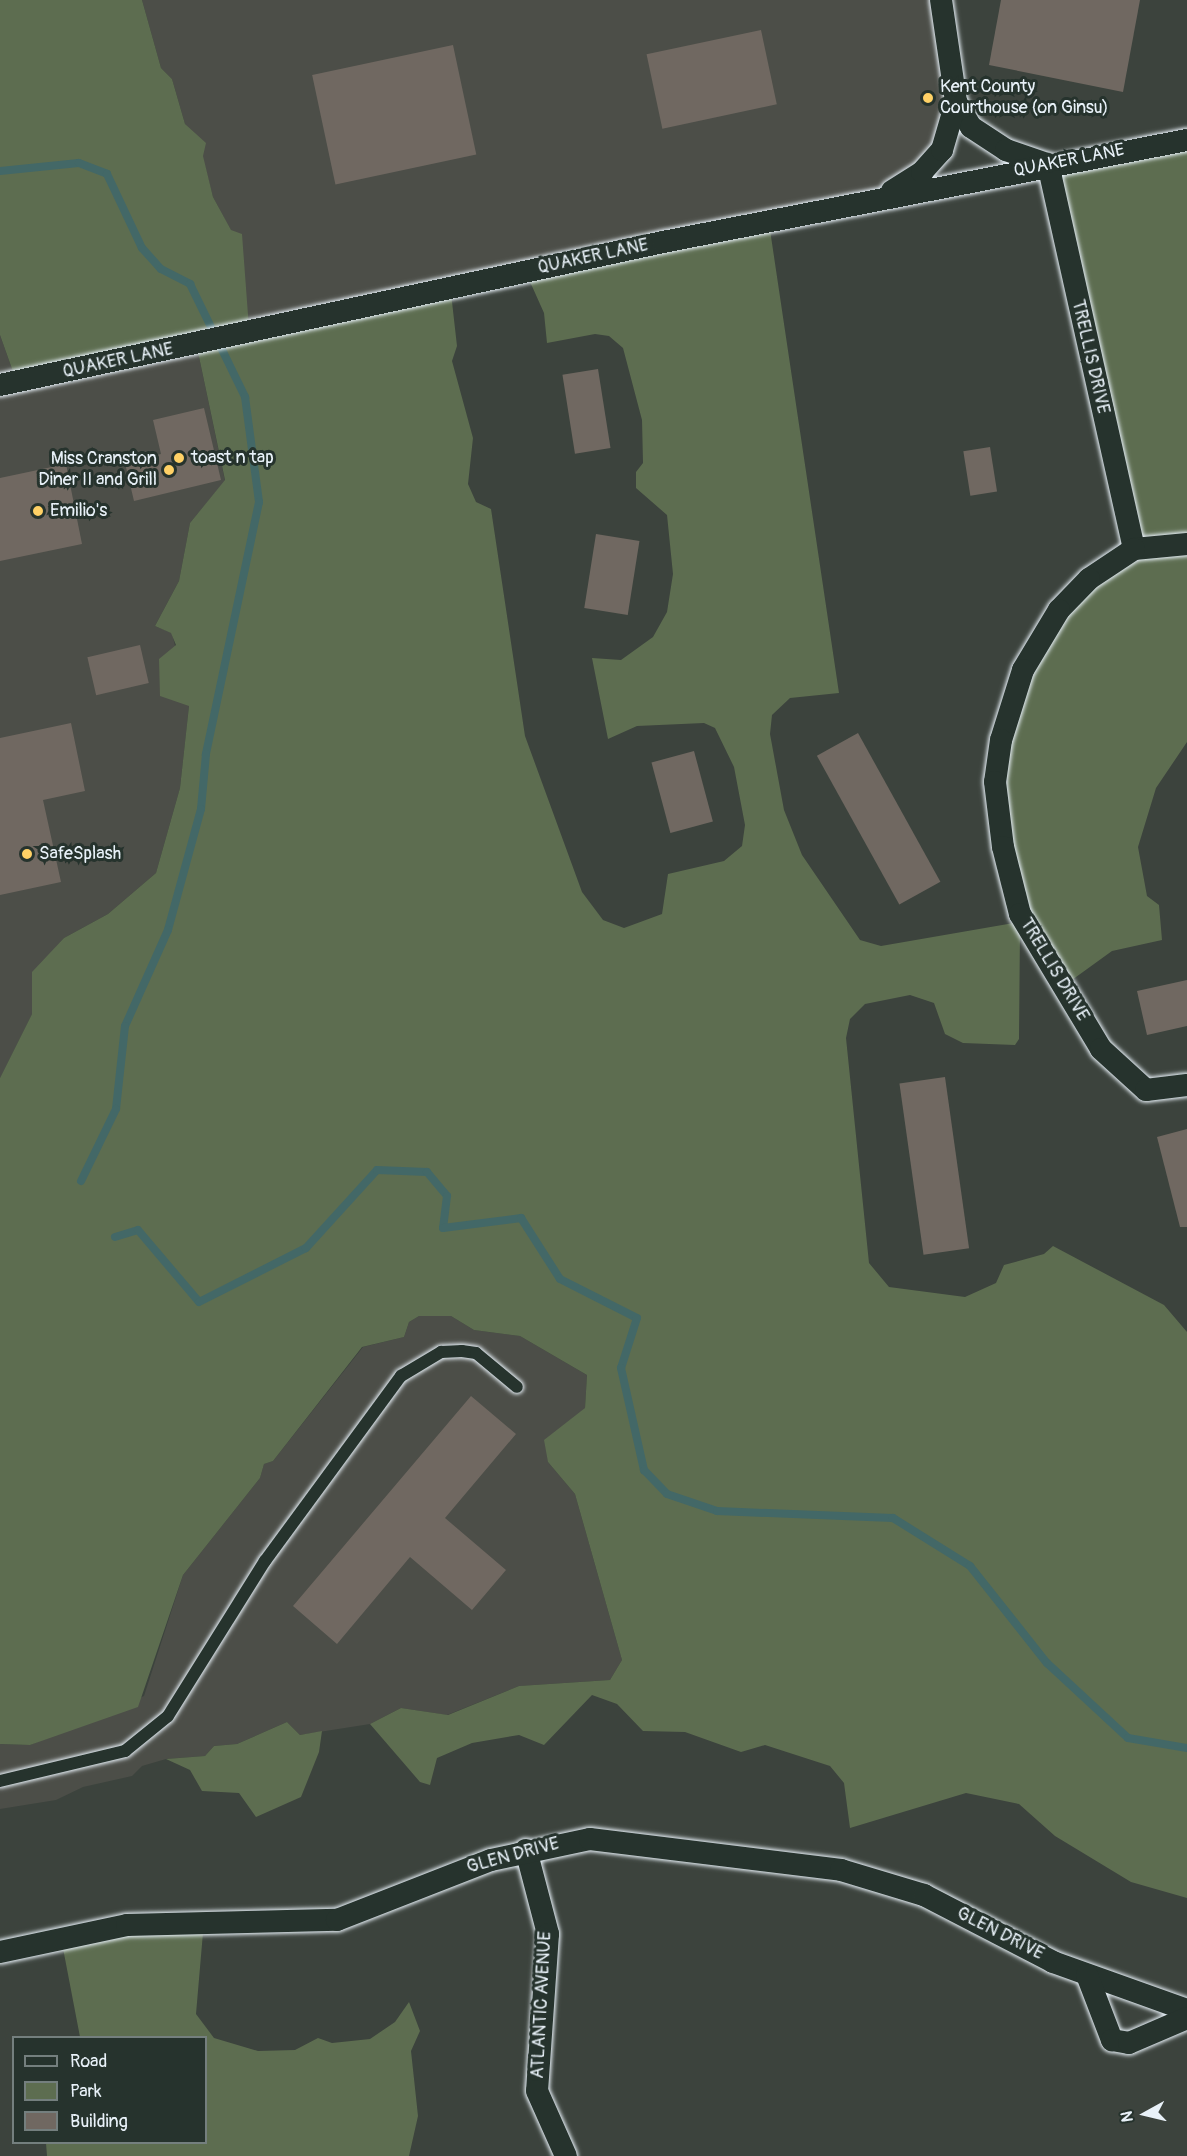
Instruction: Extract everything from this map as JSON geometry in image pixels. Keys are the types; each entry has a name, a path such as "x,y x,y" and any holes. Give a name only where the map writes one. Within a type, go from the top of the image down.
{"street":[{"path":"866,204 906,185 930,165 942,150 956,102 941,0"},
{"path":"956,102 984,139 1048,164"},
{"name":"QUAKER LANE","path":"0,385 663,242 866,204 1048,164 1187,140"},
{"name":"TRELLIS DRIVE","path":"1048,164 1134,549"},
{"name":"TRELLIS DRIVE","path":"1187,544 1134,549 1089,579 1059,610 1040,640 1010,709 995,782 1003,847 1020,914 1101,1049 1146,1090 1187,1085"},
{"name":"GLEN DRIVE","path":"0,1952 127,1924 337,1920 454,1872 526,1850 590,1839 842,1870 924,1895 1087,1975 1187,2010"},
{"name":"ATLANTIC AVENUE","path":"526,1850 548,1934 537,2091 566,2156"},
{"path":"1087,1975 1112,2040 1129,2043 1187,2018"}],"lane":[{"path":"0,1781 125,1750 168,1716 265,1561 401,1376 441,1352 462,1351 486,1360 517,1387"}],"shaded area":[{"path":"142,0 940,0 954,112 938,153 895,186 249,328 231,231 213,197 198,140 185,124 172,79 161,68"},
{"path":"0,335 16,380 198,352 225,481 190,523 179,581 155,626 172,633 189,706 180,788 156,873 108,914 64,938 33,975 32,1014 0,1078"},
{"path":"419,1316 451,1316 474,1330 520,1336 587,1375 585,1408 548,1462 575,1494 622,1660 610,1680 519,1686 447,1715 401,1708 370,1724 300,1735 287,1722 237,1744 214,1746 205,1756 166,1759 142,1766 132,1776 83,1787 56,1800 0,1809 0,1744 30,1745 144,1696 183,1575 260,1478 264,1464 273,1461 363,1347 404,1337 409,1322"}],"green space":[{"path":"0,0 142,0 161,68 172,79 185,124 206,143 203,156 213,197 231,230 242,234 249,328 451,293 457,346 452,361 473,438 468,484 476,502 491,509 525,736 582,892 603,920 624,928 662,914 668,874 724,861 742,846 745,825 734,767 715,728 704,723 637,726 608,739 592,658 621,660 653,637 667,612 673,574 667,515 636,488 636,472 643,463 642,420 623,348 609,336 595,334 547,343 544,313 527,275 769,223 839,693 790,698 772,715 770,734 784,810 802,855 860,940 881,946 1019,922 993,773 1053,613 1126,551 1047,167 1187,138 1187,742 1156,788 1138,847 1147,896 1159,905 1162,940 1112,951 1065,985 1020,929 1019,1039 1015,1045 963,1043 945,1034 934,1003 910,995 865,1004 850,1019 846,1038 869,1263 889,1287 965,1297 996,1283 1004,1265 1044,1254 1053,1246 1164,1305 1187,1332 1187,1898 1131,1882 1055,1836 1019,1804 966,1793 850,1828 844,1783 830,1766 765,1745 741,1752 685,1732 643,1731 617,1704 592,1695 544,1745 519,1735 472,1743 437,1758 430,1785 420,1782 370,1724 401,1708 448,1715 519,1686 610,1680 622,1660 575,1494 548,1462 544,1440 585,1408 587,1375 520,1336 474,1330 451,1316 419,1316 409,1322 404,1337 362,1347 273,1461 264,1464 260,1478 183,1575 138,1707 30,1745 0,1744 0,1078 32,1014 32,972 64,938 108,914 156,873 180,788 189,706 160,696 159,659 176,645 171,633 155,626 179,581 190,523 225,480 198,352 16,380 0,335"},
{"path":"287,1722 300,1735 322,1731 319,1752 301,1797 256,1817 239,1793 202,1791 190,1770 166,1759 205,1756 214,1746 237,1744"},
{"path":"204,1921 196,2014 214,2038 258,2051 295,2050 318,2038 332,2043 370,2039 395,2022 409,2002 420,2031 411,2051 418,2116 409,2156 47,2156 46,2144 207,2144 207,2036 80,2036 62,1943"}],"building":[{"path":"1001,0 1140,0 1123,92 989,65"},
{"path":"761,30 777,104 662,129 647,54"},
{"path":"453,45 476,155 335,184 312,75"},
{"path":"598,369 611,448 575,454 562,375"},
{"name":"toast n tap","path":"204,408 221,480 134,501 125,463 161,454 153,420"},
{"path":"990,447 997,491 970,496 963,451"},
{"name":"Emilio's","path":"66,464 82,544 0,561 0,478"},
{"path":"596,534 639,541 628,615 584,608"},
{"path":"140,645 149,683 96,695 87,657"},
{"path":"71,723 85,791 43,800 61,882 0,895 0,738"},
{"path":"858,733 940,882 899,904 817,756"},
{"path":"694,751 713,822 670,833 651,762"},
{"path":"1187,980 1187,1026 1147,1035 1137,991"},
{"path":"945,1077 969,1248 924,1255 899,1083"},
{"path":"1187,1129 1187,1227 1180,1227 1157,1137"},
{"path":"471,1396 516,1434 445,1518 506,1570 472,1610 410,1557 337,1644 293,1606"}],"waterway":[{"path":"0,171 79,163 107,174 142,248 161,269 190,284 245,397 259,502 206,754 201,809 168,930 125,1026 116,1109 81,1181"},
{"path":"115,1237 138,1230 199,1302 306,1248 377,1170 427,1172 447,1196 443,1228 521,1218 560,1279 637,1318 621,1368 644,1470 667,1494 717,1511 893,1518 970,1566 1047,1663 1128,1738 1187,1748"}],"place":[{"name":"Kent County Courthouse (on Ginsu)","path":"928,98"},
{"name":"toast n tap","path":"179,458"},
{"name":"Miss Cranston Diner II and Grill","path":"169,470"},
{"name":"Emilio's","path":"38,511"},
{"name":"SafeSplash","path":"27,854"}]}
